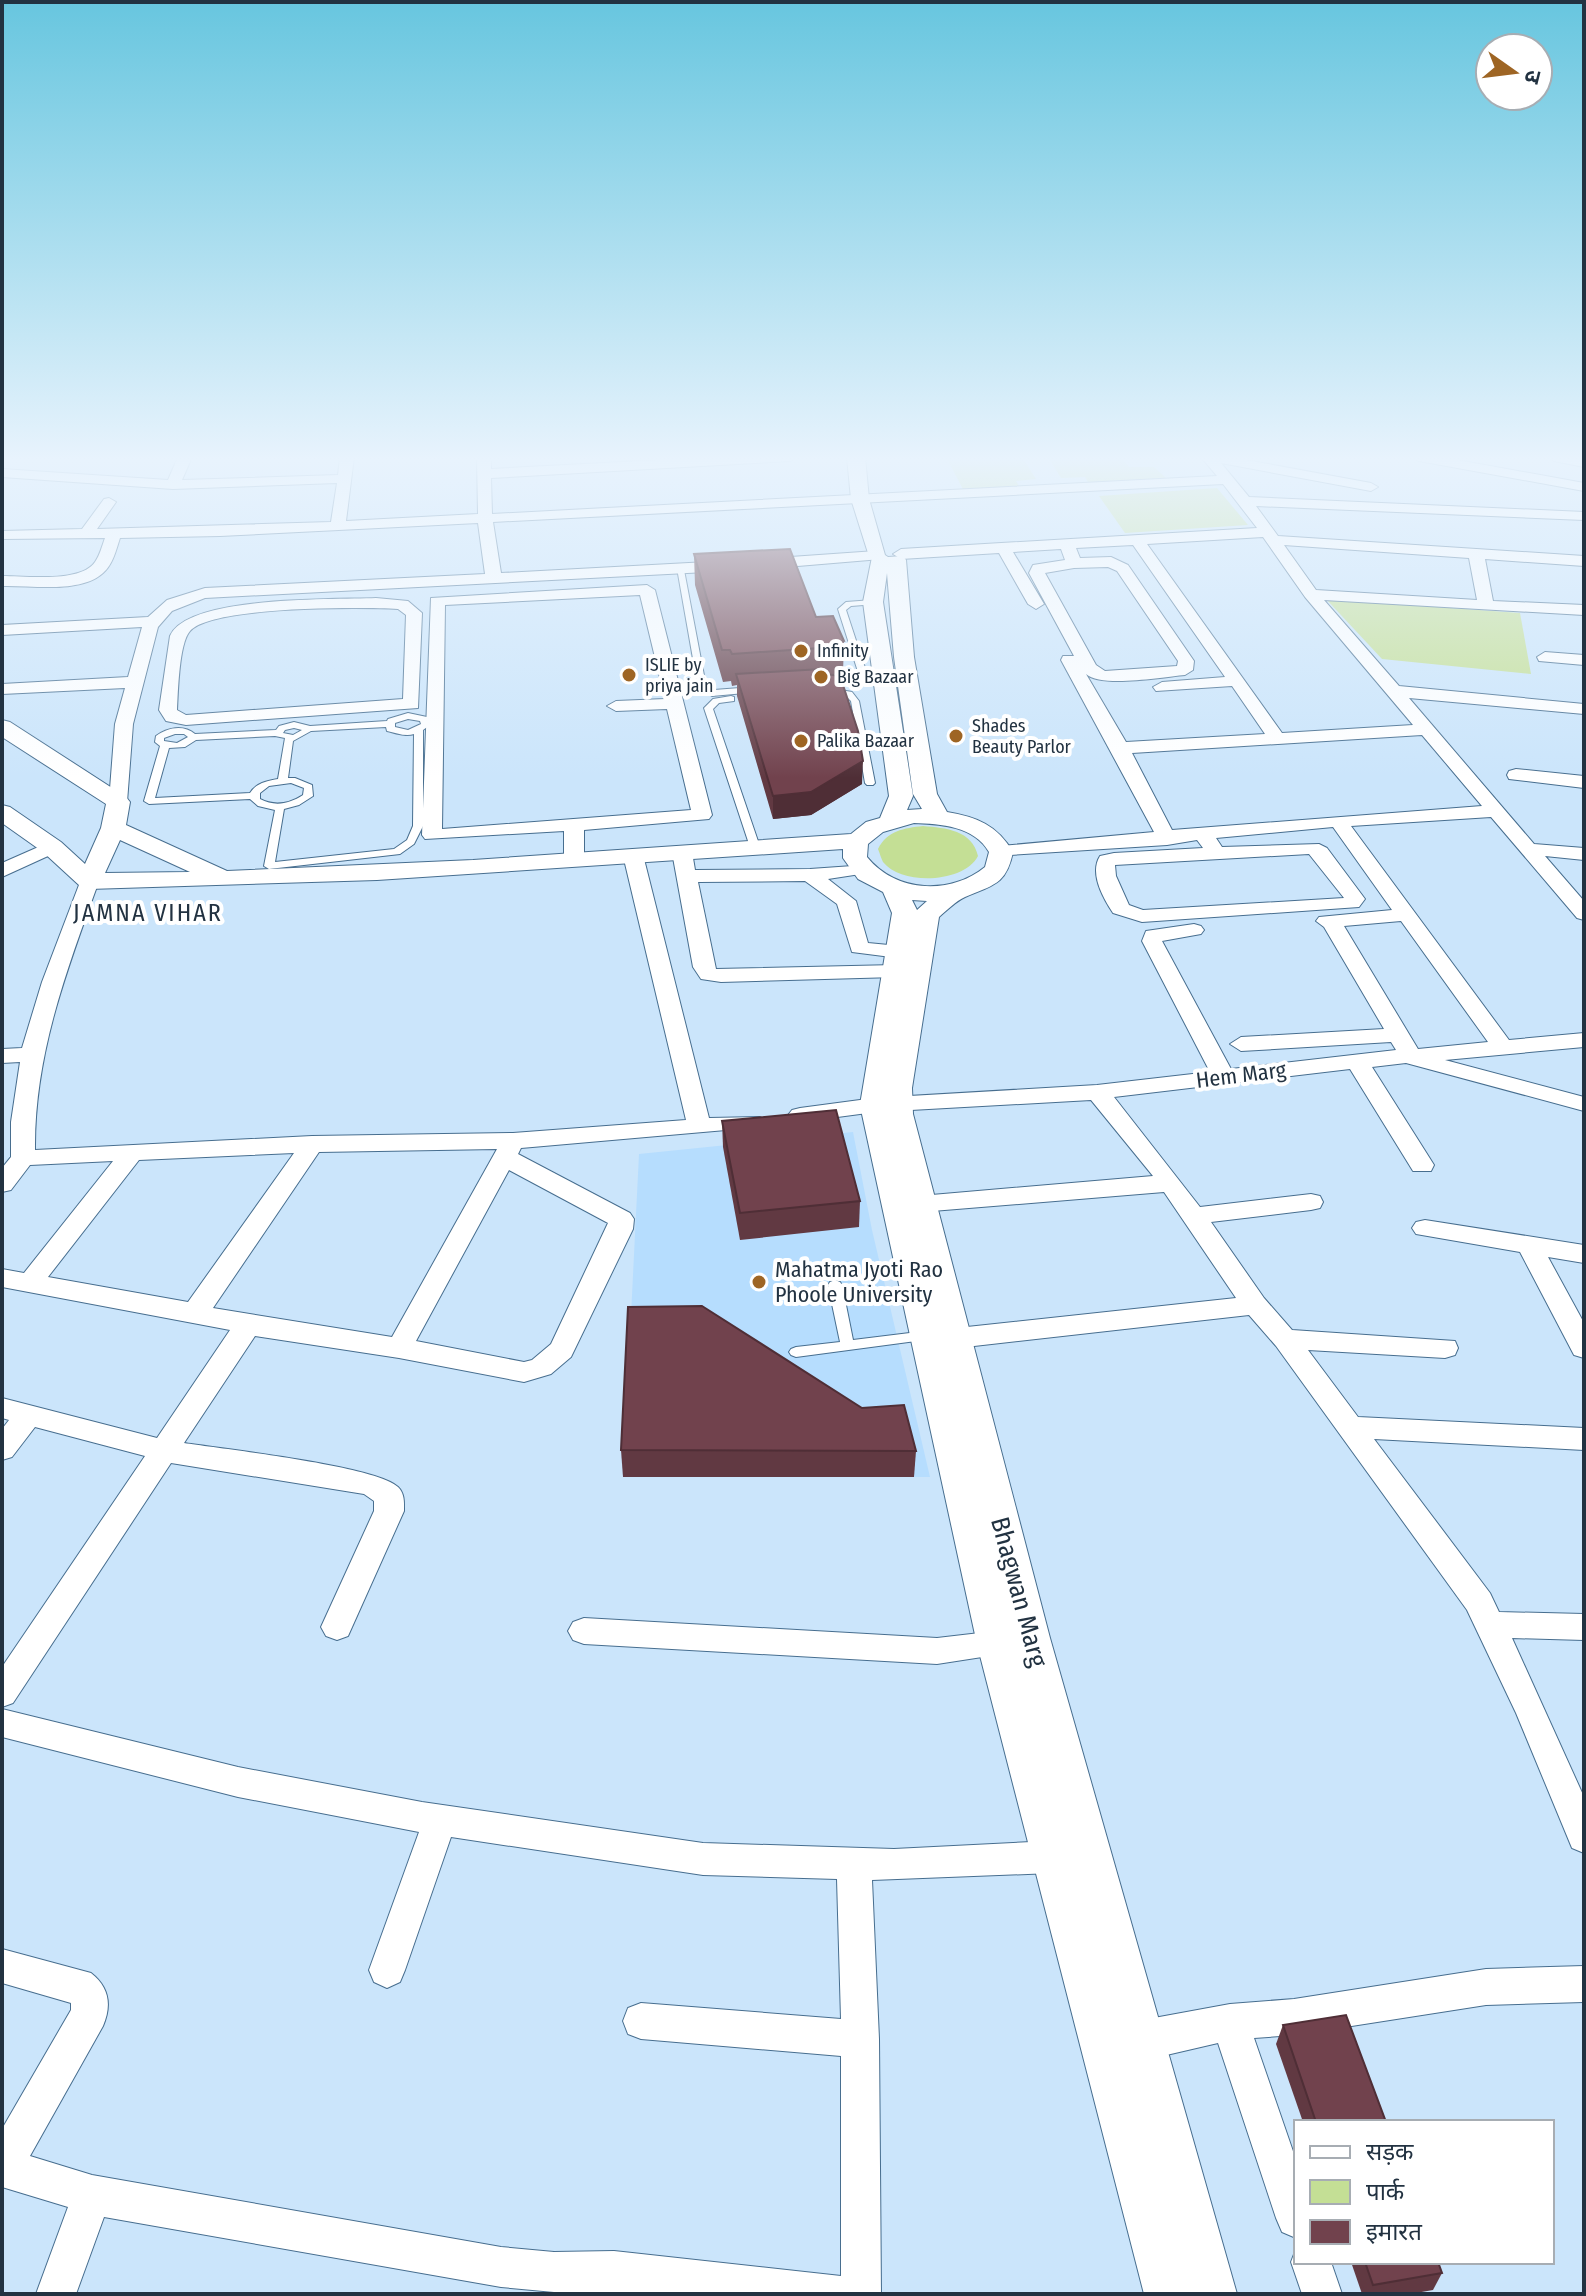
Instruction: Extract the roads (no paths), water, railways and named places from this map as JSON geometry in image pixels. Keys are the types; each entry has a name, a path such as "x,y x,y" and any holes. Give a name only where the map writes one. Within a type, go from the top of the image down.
{"street":[{"path":"2,581 67,580 87,576 99,569 101,564"},
{"path":"492,564 494,579"},
{"path":"2,1184 23,1158 21,1122 43,1009 89,881 113,828 124,724 152,622 163,609 176,601 205,593 494,579 542,586 647,590 702,815 574,825 432,835 437,601 542,586 680,570 767,564"},
{"path":"885,564 873,602 901,796 891,820"},
{"path":"888,564 925,794 938,817"},
{"path":"1013,564 1120,748 1167,839"},
{"path":"1062,564 1043,566 1038,568 1037,573 1089,668 1096,675 1185,670 1186,661 1123,568 1115,564"},
{"path":"1154,564 1277,738"},
{"path":"1289,564 1311,594 1584,914"},
{"path":"1478,564 1486,605"},
{"path":"314,606 317,587"},
{"path":"1311,594 1584,610"},
{"path":"402,604 414,613 412,704 186,720 172,717 168,710 181,630 191,620 204,614 230,610 314,606 402,604"},
{"path":"2,630 152,622"},
{"path":"1545,657 1584,660"},
{"path":"1089,693 1235,681"},
{"path":"2,689 135,682"},
{"path":"1394,691 1584,709"},
{"path":"615,702 674,699"},
{"path":"2,727 118,802"},
{"path":"1120,748 1429,729"},
{"path":"1516,775 1584,782"},
{"path":"1001,852 1338,821 1496,811"},
{"path":"2,812 52,847 89,881 228,880 268,872 633,855 685,864 810,875 860,869"},
{"path":"938,817 962,822 988,834 1001,852 997,870 976,885 952,893 919,894 880,884 860,869 853,856 857,841 869,829 891,820 938,817"},
{"path":"1338,821 1403,915 1504,1049"},
{"path":"574,825 574,859"},
{"path":"113,828 228,880"},
{"path":"1204,835 1216,853"},
{"path":"685,864 755,847 857,841"},
{"path":"2,871 52,847"},
{"path":"1312,848 1320,852 1355,899 1343,904 1136,916 1120,909 1105,869 1107,860 1216,853 1312,848"},
{"path":"1529,849 1584,854"},
{"path":"633,855 699,1126"},
{"path":"685,864 704,967 709,974 849,972 898,961"},
{"path":"810,875 846,901 859,948 849,972"},
{"name":"Bhagwan Marg","path":"894,889 905,913 886,1104 938,1339 997,1644 1170,2294"},
{"name":"Bhagwan Marg","path":"886,1104 898,1088 927,914 952,893"},
{"path":"1224,1077 1152,941 1153,935 1403,915"},
{"path":"1330,920 1412,1058 1584,1104"},
{"path":"859,948 898,961"},
{"path":"1241,1044 1399,1035"},
{"name":"Hem Marg","path":"23,1158 312,1144 509,1149 886,1104 1097,1092 1357,1061 1584,1040"},
{"path":"2,1056 34,1054"},
{"path":"1357,1061 1422,1165"},
{"path":"1097,1092 1171,1183 1255,1305 1285,1339 1479,1602 1532,1713 1584,1837"},
{"name":"Bhagwan Marg","path":"886,1104 920,1204 938,1339 1030,1638 1211,2294"},
{"path":"195,1313 312,1144"},
{"path":"2,1278 248,1325 399,1348 524,1372 541,1367 561,1350 620,1229 621,1219 509,1149 399,1348"},
{"path":"29,1284 133,1152"},
{"path":"920,1204 1171,1183"},
{"path":"1195,1216 1311,1202"},
{"path":"1425,1228 1584,1254"},
{"path":"1529,1245 1584,1348"},
{"path":"938,1339 1255,1305"},
{"path":"2,1693 248,1325"},
{"path":"1285,1339 1445,1348"},
{"path":"2,1449 16,1411 166,1451 371,1484 389,1496 389,1511 337,1627"},
{"path":"1349,1427 1584,1439"},
{"path":"1490,1625 1584,1627"},
{"path":"584,1631 937,1651 997,1644"},
{"path":"2,1723 238,1782 440,1820 703,1859 894,1865 1052,1857"},
{"path":"387,1970 440,1820"},
{"path":"854,1863 860,2039 861,2294"},
{"path":"2,1966 78,1986 89,1994 90,2013 2,2167 92,2195 485,2264 552,2283 614,2271 834,2294"},
{"path":"1106,2056 1143,2039 1230,2022 1294,2017 1486,1987 1584,1984"},
{"path":"641,2021 860,2039"},
{"path":"1230,2022 1294,2212"},
{"path":"56,2294 92,2195"},
{"path":"1312,2264 1322,2294"}],"lane":[{"path":"680,570 702,687 712,693 759,690"},
{"path":"870,783 853,697 844,692 817,689 865,680 842,610 849,604 873,602"},
{"path":"755,847 708,708 716,701 769,696"},
{"path":"165,746 181,745 193,737 278,733 289,725 307,729 389,724 401,717 419,717 426,722 419,730 418,826 411,842 389,855 268,872 280,807"},
{"path":"389,724 390,729 398,733 419,730"},
{"path":"278,733 289,739 303,736 307,729"},
{"path":"165,746 159,739 169,732 186,731 193,737"},
{"path":"283,780 289,739"},
{"path":"165,746 149,801 254,796 266,784 283,780 300,781 310,791 297,804 280,807 264,806 254,796"},
{"path":"835,1285 848,1346"},
{"path":"796,1352 938,1339"}],"place":[{"name":"Infinity","path":"801,651"},
{"name":"ISLIE by priya jain","path":"629,675"},
{"name":"Big Bazaar","path":"821,677"},
{"name":"Shades Beauty Parlor","path":"956,736"},
{"name":"Palika Bazaar","path":"801,741"},
{"name":"Mahatma Jyoti Rao Phoole University","path":"759,1282"}],"district":[{"name":"JAMNA VIHAR","path":"148,913"}]}
